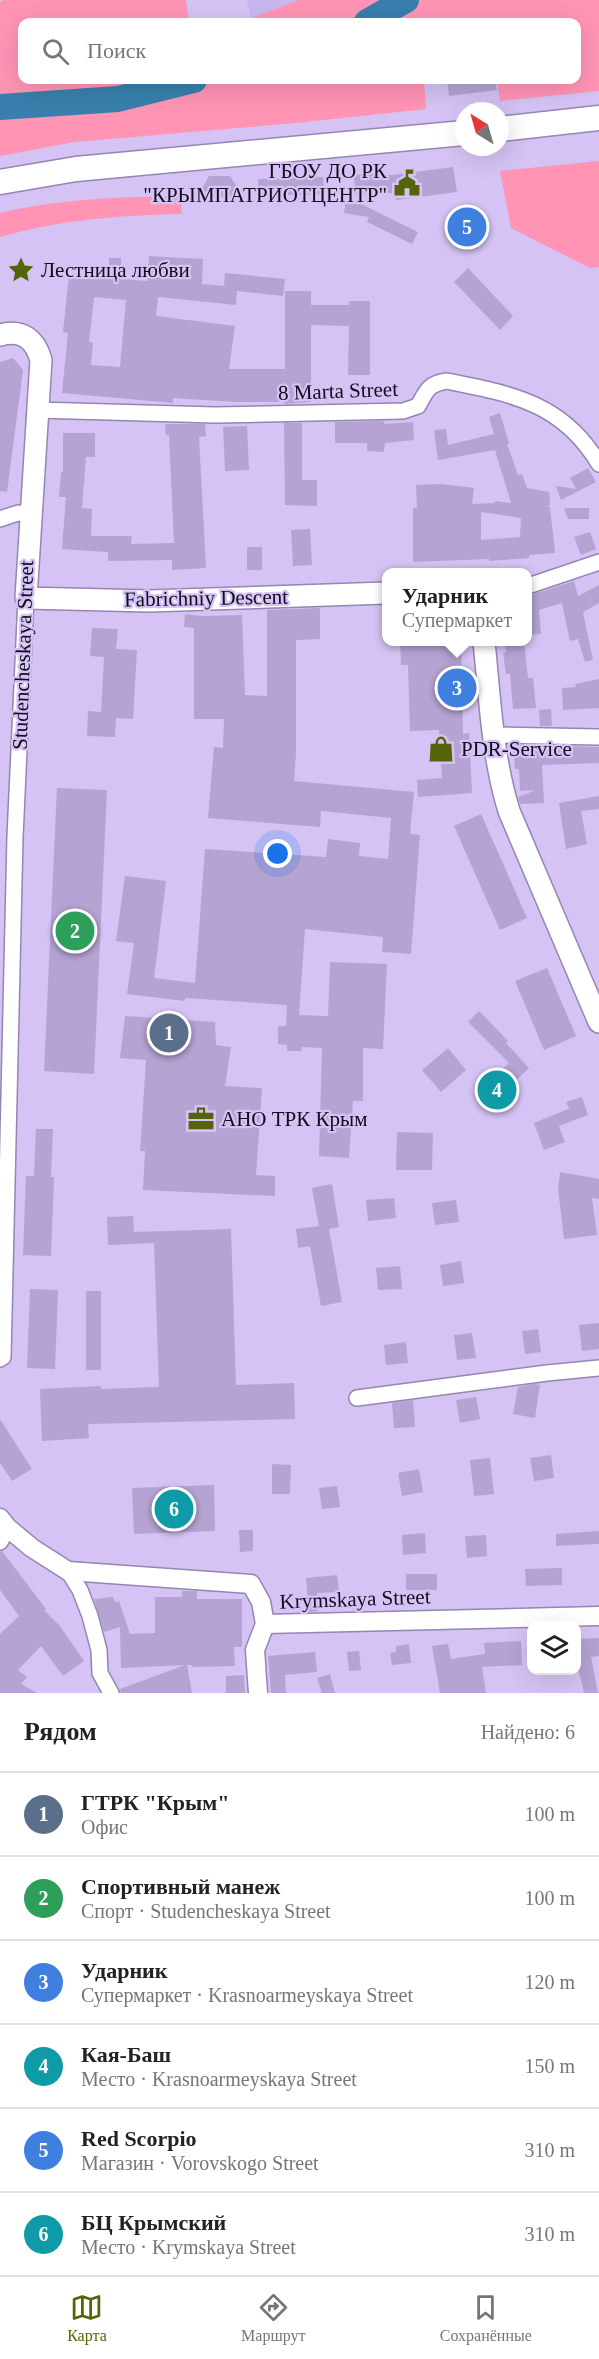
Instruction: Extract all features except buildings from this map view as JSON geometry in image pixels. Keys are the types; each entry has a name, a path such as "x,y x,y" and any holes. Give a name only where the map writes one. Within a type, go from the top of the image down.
{"main road":[{"path":"509,128 599,118"},
{"path":"0,182 76,169 455,134"},
{"name":"Studencheskaya Street","path":"3,334 15,333 27,336 38,350 41,360 26,597"},
{"name":"Fabrichniy Descent","path":"26,597 149,601 382,593"},
{"path":"484,646 493,735 501,785 509,811 599,1022"}],"street":[{"name":"8 Marta Street","path":"37,410 215,416 403,411 418,406 428,388 438,382 447,381 515,397 547,409 579,434 599,464"},
{"path":"0,519 18,513 30,514"},
{"path":"532,585 599,562"},
{"name":"Studencheskaya Street","path":"0,1359 3,1357 7,838 26,597"},
{"path":"493,735 599,737"},
{"path":"357,1398 599,1368"},
{"path":"3,1529 69,1571 80,1590 90,1616 99,1650 100,1673 111,1693"},
{"name":"Krymskaya Street","path":"69,1571 250,1584 261,1602 265,1624 599,1616"},
{"path":"258,1693 255,1650 265,1624"}],"shaded area":[{"path":"3,0 186,0 188,18 18,18 18,84 424,84 426,109 296,123 74,142 0,156 0,2"},
{"path":"247,0 298,0 253,18 251,18"},
{"path":"298,0 599,0 599,91 500,101 498,84 581,84 581,18 253,18"},
{"path":"599,161 599,267 590,268 511,228 500,171"},
{"path":"180,196 182,214 90,219 44,226 0,237 0,213 67,202"}],"waterway":[{"path":"374,18 406,0"},
{"path":"0,107 118,99 178,84"}],"place":[{"name":"ГБОУ ДО РК \"КРЫМПАТРИОТЦЕНТР\"","path":"407,183"},
{"name":"Red Scorpio","path":"467,227"},
{"name":"Лестница любви","path":"21,270"},
{"name":"Ударник","path":"457,688"},
{"name":"PDR-Service","path":"441,749"},
{"name":"Спортивный манеж","path":"75,931"},
{"name":"ГТРК \"Крым\"","path":"169,1033"},
{"name":"Кая-Баш","path":"497,1090"},
{"name":"АНО ТРК Крым","path":"201,1119"},
{"name":"БЦ Крымский","path":"174,1509"}]}
